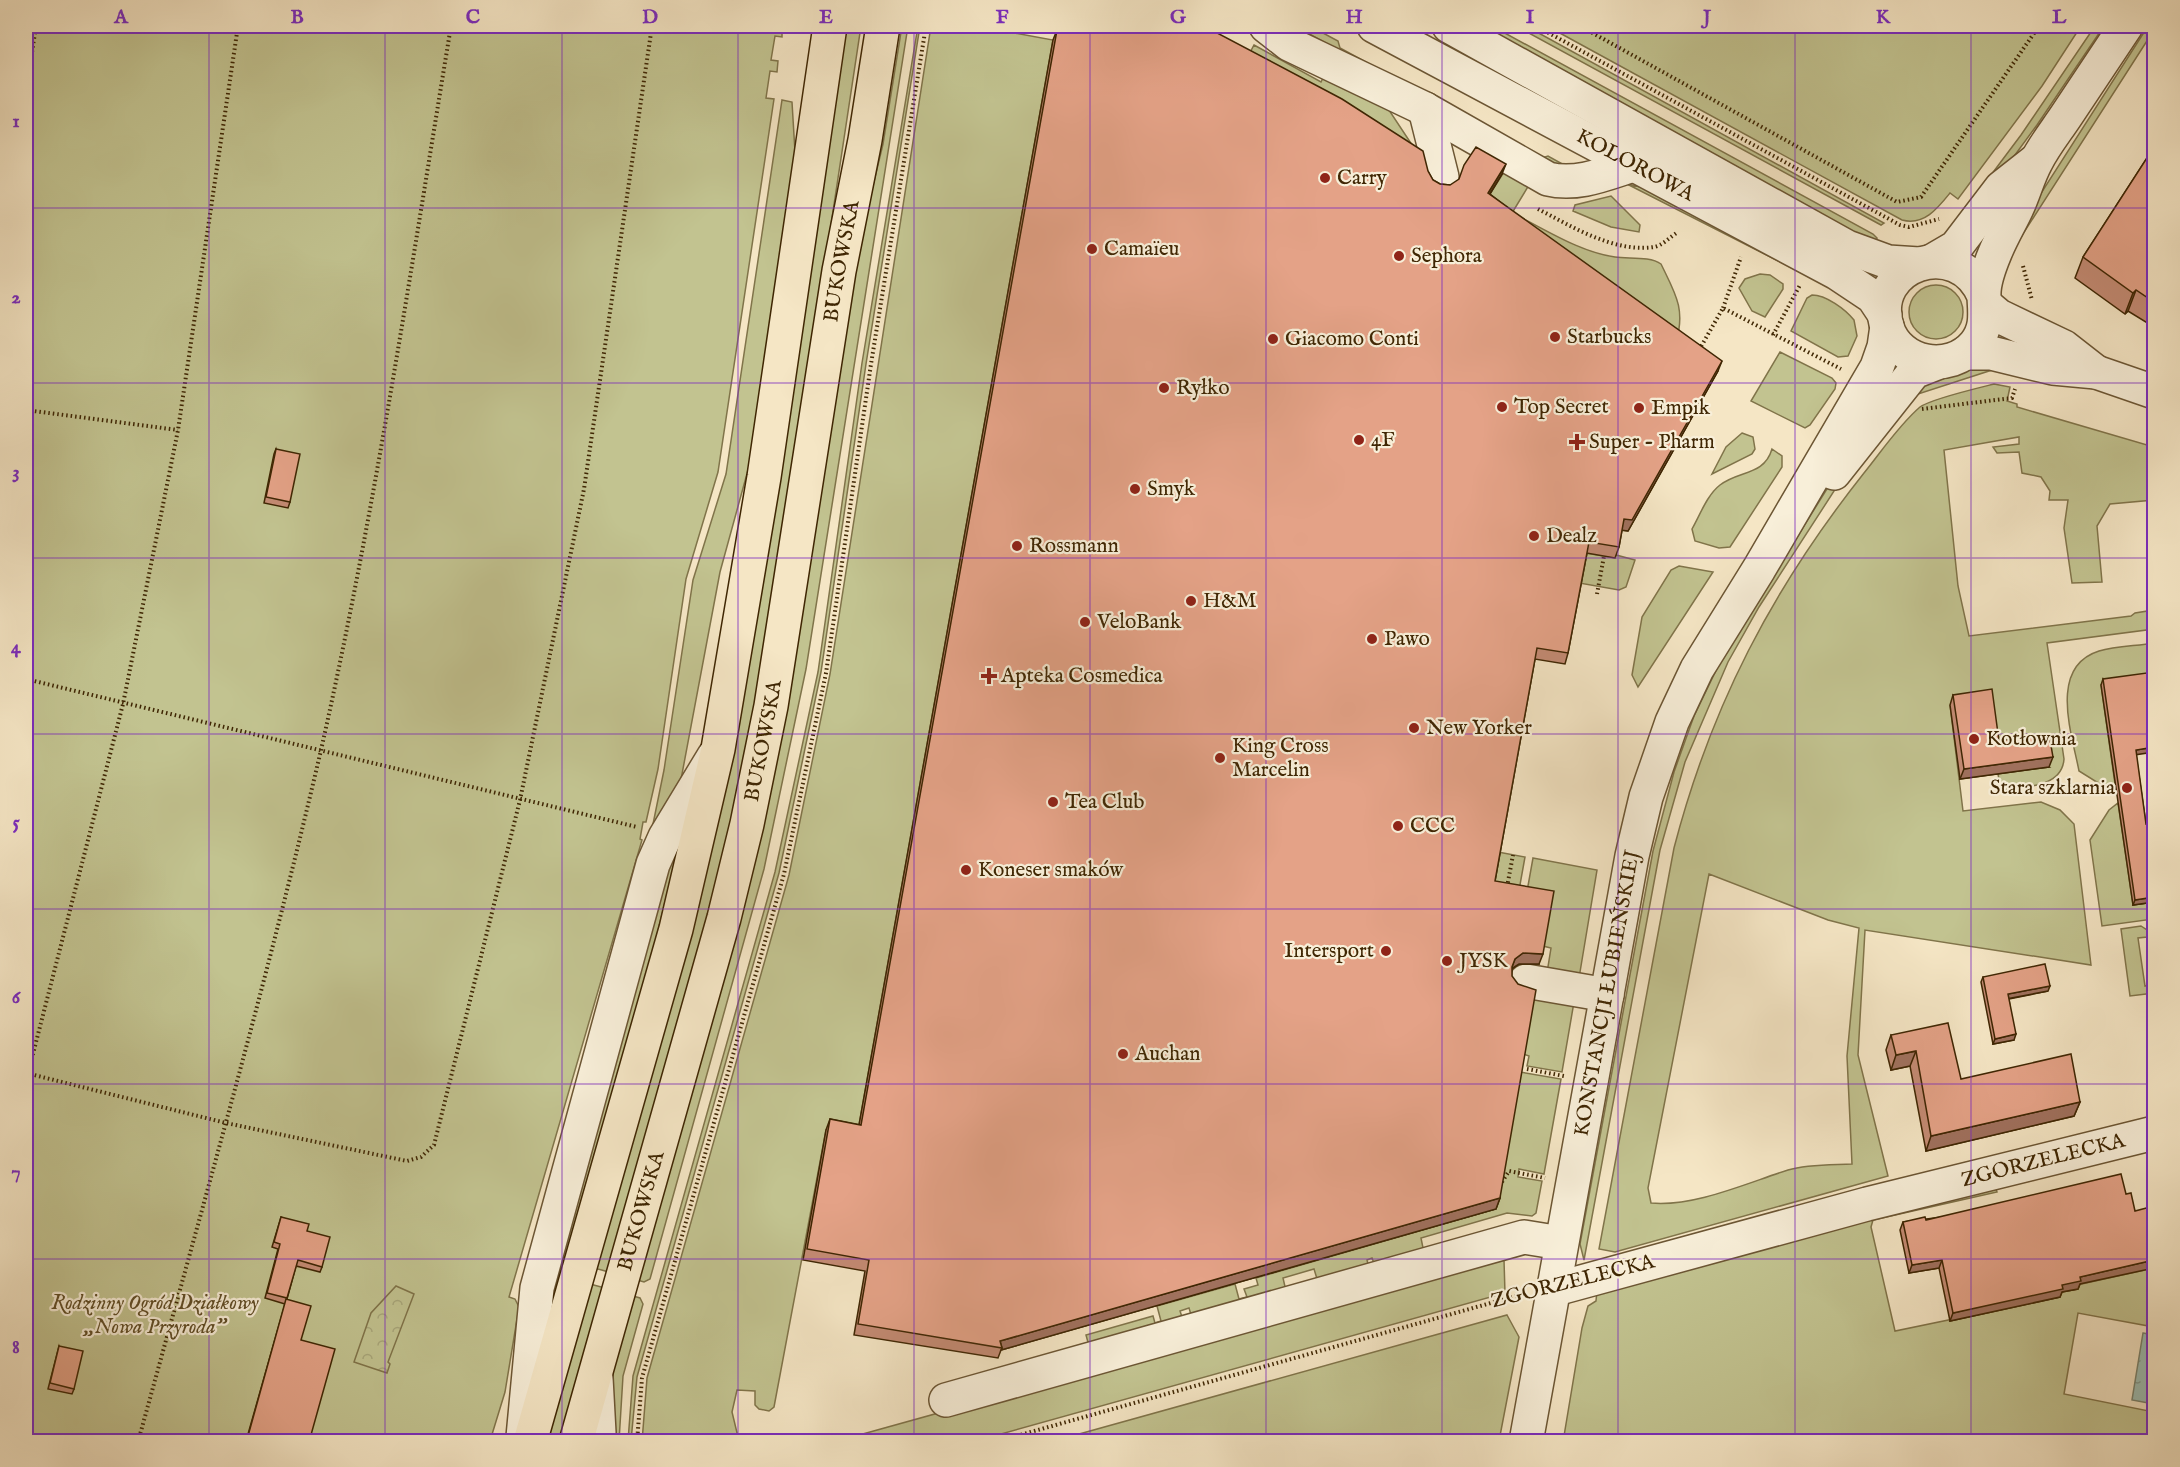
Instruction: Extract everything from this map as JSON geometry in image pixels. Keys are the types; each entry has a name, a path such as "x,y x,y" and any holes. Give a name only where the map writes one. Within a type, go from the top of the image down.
{"main road":[{"name":"BUKOWSKA","path":"530,1442 676,929 718,749 764,477 830,26"},
{"name":"BUKOWSKA","path":"576,1442 724,918 747,824 773,695 839,271 866,140 883,26"}],"street":[{"path":"1266,26 1289,44 1425,109 1548,179 1563,183 1586,180 1633,165"},
{"path":"1366,26 1407,66 1468,99 1524,106"},
{"name":"KOLOROWA","path":"1374,26 1837,273 1873,297 1886,320"},
{"name":"KOLOROWA","path":"1449,26 1847,247 1888,262 1926,262"},
{"path":"1951,358 1980,337 1986,316 1985,301 1995,252 2036,161 2126,26"},
{"path":"1425,109 1442,177 1463,148 1480,140"},
{"path":"2036,161 2001,188 1956,247 1900,275 1893,284 1888,293 1886,320 1897,345 1906,353 1926,362 1991,353 2053,368 2096,372 2154,392"},
{"path":"1926,262 1951,263 1968,272 1985,301 2013,323 2064,347 2096,372"},
{"name":"KONSTANCJI ŁUBIEŃSKIEJ","path":"1526,1442 1552,1290 1644,807 1672,722 1697,669 1759,569 1877,367 1884,347 1886,320"},
{"name":"KONSTANCJI ŁUBIEŃSKIEJ","path":"1759,569 1914,372 1951,358"},
{"path":"522,1442 537,1288 653,864 665,837 718,749"},
{"path":"1526,981 1607,995"},
{"name":"ZGORZELECKA","path":"1552,1290 1867,1204 2154,1133"},
{"path":"946,1400 1524,1237 1561,1243"},
{"path":"596,1372 599,1433 597,1442"}],"path":[{"path":"26,92 36,26"},
{"path":"26,1081 123,704 178,430 238,26"},
{"path":"138,1442 226,1123 321,750 380,460 451,26"},
{"path":"26,1074 226,1123 407,1161 422,1157 434,1145 520,800 584,489 652,26"},
{"path":"1536,26 1900,225 1909,227 1937,219"},
{"path":"1580,26 1897,202 1921,197 2039,26"},
{"path":"1534,207 1585,233 1621,245 1656,247 1678,232"},
{"path":"1695,355 1723,308 1741,257"},
{"path":"2021,262 2033,302"},
{"path":"1773,335 1801,281"},
{"path":"1723,308 1837,369 1845,370"},
{"path":"1921,409 2012,398"},
{"path":"26,410 178,430"},
{"path":"1597,594 1604,556"},
{"path":"26,680 642,828"},
{"path":"1506,894 1513,855"},
{"path":"1527,1069 1568,1077"},
{"path":"1500,1185 1509,1172 1549,1179"},
{"name":"ZGORZELECKA","path":"995,1442 1532,1291 1552,1290"}],"green space":[{"name":"Rodzinny Ogród Działkowy „Nowa Przyroda”","path":"26,26 782,26 782,37 775,36 771,60 778,61 777,72 770,71 766,98 774,99 718,472 686,579 658,769 646,822 643,822 640,839 642,840 509,1297 515,1299 519,1307 505,1392 490,1441 26,1441"},
{"path":"843,26 861,26 770,628 728,839 698,961 609,1272 594,1268 683,957"},
{"path":"902,26 908,26 806,669 764,869 650,1279 644,1282 637,1280 852,273 883,144"},
{"path":"918,26 920,26 866,364 821,672 779,873 637,1377 631,1441 628,1441 633,1376 775,872 818,672 862,363"},
{"path":"931,26 1015,26 1014,33 1053,40 857,1136 826,1130 774,1407 769,1411 759,1409 755,1405 755,1391 737,1390 732,1412 739,1441 642,1442 647,1378 789,875 830,674"},
{"path":"1295,26 1310,26 1338,41 1340,48 1542,158 1548,156 1575,171 1551,168"},
{"path":"1475,26 1492,26 1873,234 1877,238 1876,249"},
{"path":"1516,26 1526,26 1884,223 1881,225"},
{"path":"1547,26 2081,26 2042,86 1958,199 1950,193 1930,214 1910,221 1902,220"},
{"path":"2095,26 2104,26 2037,125 1974,211 1973,199 2021,135"},
{"path":"2148,26 2154,26 2154,30 2019,240 2013,237"},
{"path":"1254,45 1321,82 1327,70 1385,104 1426,166 1246,60"},
{"path":"782,100 792,102 795,152 751,459 720,572 676,806 661,824 653,824 664,770 693,580 726,474"},
{"path":"1504,172 1529,185 1512,213 1588,250 1615,257 1651,260 1661,264 1678,302 1680,320 1676,342 1484,203"},
{"path":"1627,184 1645,188 1841,293"},
{"path":"1611,196 1640,225 1639,232 1611,227 1573,211 1575,205"},
{"path":"1760,274 1770,275 1783,284 1783,289 1765,317 1752,311 1739,288 1745,279"},
{"path":"1931,285 1941,285 1951,289 1959,297 1963,312 1959,327 1951,335 1941,339 1931,339 1921,335 1913,327 1909,317 1909,307 1913,297 1921,289"},
{"path":"1812,295 1835,303 1854,320 1857,336 1848,356 1838,357 1791,331 1807,298"},
{"path":"1780,352 1832,378 1836,383 1835,389 1810,425 1805,428 1751,401"},
{"path":"1995,367 1992,370 1912,396 1913,385 1953,370"},
{"path":"1994,384 2010,387 2007,401 2017,404 2017,407 2154,447 2154,500 2110,504 2097,526 2102,582 2072,583 2064,528 2068,500 2049,500 2050,491 2041,477 2022,473 2019,452 1997,453 1993,447 2019,444 2019,437 1944,450 1958,586 1969,636 2131,616 2135,613 2154,610 2154,629 2047,643 2064,759 2062,769 2049,781 2031,787 2001,790 1998,774 1950,705 1963,811 2041,802 2060,810 2074,824 2091,965 1865,930 1858,1055 1888,1176 1615,1252 1599,1249 1674,848 1706,746 1726,698 1773,605 1801,561 1831,517 1898,430 1912,414 1926,404","holes":["1709,874 1828,920 1859,928 1847,1056 1852,1164 1796,1168 1702,1198 1651,1203 1648,1188"]},
{"path":"1742,433 1753,437 1755,449 1752,454 1712,474 1726,447"},
{"path":"1772,449 1782,456 1782,467 1730,547 1719,548 1695,541 1692,529 1715,489 1727,480 1763,464"},
{"path":"1830,484 1836,488 1759,607 1728,662 1685,762 1660,850 1584,1260 1580,1244 1653,851 1674,772 1694,716 1723,656"},
{"path":"1585,553 1615,558 1616,555 1635,560 1626,587 1619,590 1579,583"},
{"path":"1679,566 1713,572 1638,687 1632,675 1642,617 1671,570"},
{"path":"2154,643 2154,677 2101,685 2116,791 2111,791 2079,771 2069,721 2068,686 2073,671 2083,659 2099,651"},
{"path":"2118,803 2133,905 2154,902 2154,927 2153,919 2102,926 2090,840 2109,810"},
{"path":"678,849 653,951 567,1259 555,1256 669,850"},
{"path":"1498,852 1525,857 1518,896 1491,891"},
{"path":"1533,858 1597,870 1579,978 1547,973 1551,948 1543,946 1526,897"},
{"path":"2141,926 2147,930 2147,937 2138,938 2145,986 2154,984 2154,993 2130,996 2121,929"},
{"path":"1533,995 1574,1002 1562,1072 1527,1066 1529,1056 1523,1054"},
{"path":"1520,1072 1561,1079 1544,1174 1519,1169 1518,1177 1542,1181 1536,1213 1532,1216 1507,1213 1421,1238 1424,1253 1375,1266 1372,1258 1367,1260 1369,1268 1318,1282 1314,1269 1283,1278 1286,1291 1192,1318 1189,1308 1180,1311 1183,1320 1089,1346 1086,1335 1153,1316 1155,1323 1161,1321 1157,1306 1235,1284 1239,1299 1247,1297 1244,1289 1258,1285 1256,1278 1496,1209"},
{"path":"1996,1189 1997,1192 1873,1220 1871,1227 1895,1331 2060,1297 2060,1293 2077,1285 2154,1268 2154,1327 2078,1313 2064,1394 2154,1412 2154,1441 1563,1442 1582,1328 1588,1306 1596,1301 1597,1290 1837,1226"},
{"path":"1496,1258 1504,1260 1505,1293 976,1441 834,1442"},
{"path":"590,1284 605,1288 561,1441 544,1442"},
{"path":"396,1286 414,1294 388,1362 390,1364 387,1373 354,1362 371,1313"},
{"path":"633,1296 640,1298 643,1304 623,1376 619,1441 606,1442 611,1374"},
{"path":"1507,1315 1519,1337 1499,1441 1054,1441"}],"water":[{"path":"2143,1333 2154,1335 2154,1404 2132,1400"}],"building":[{"name":"King Cross Marcelin","path":"1064,26 1204,26 1342,99 1423,151 1428,171 1433,180 1440,184 1450,185 1459,179 1464,165 1476,147 1506,164 1488,193 1722,361 1632,520 1624,519 1619,547 1589,542 1568,653 1537,648 1495,881 1554,891 1543,954 1523,953 1515,959 1512,967 1512,976 1518,984 1536,990 1500,1198 1000,1341 1002,1348 858,1324 869,1260 807,1249 830,1119 861,1125 1057,30"},
{"path":"2154,147 2154,302 2136,290 2133,293 2083,257"},
{"path":"276,449 300,454 290,502 266,497"},
{"path":"26,555 30,556 26,579"},
{"name":"Stara szklarnia","path":"2154,672 2154,747 2136,750 2146,824 2154,822 2154,897 2135,900 2103,679"},
{"path":"1992,689 1999,741 2049,734 2053,757 1964,769 1953,695"},
{"path":"2045,964 2050,986 2008,994 2016,1034 1995,1039 1983,977"},
{"path":"1948,1023 1961,1079 2071,1054 2080,1102 1931,1136 1916,1051 1896,1055 1891,1035"},
{"path":"2121,1174 2126,1194 2131,1193 2135,1211 2154,1206 2154,1260 2080,1277 2081,1281 2062,1285 2063,1289 1953,1313 1942,1260 1912,1265 1903,1222 1925,1217 1926,1220"},
{"path":"281,1217 309,1224 307,1231 330,1237 322,1267 298,1260 287,1298 267,1293 280,1244 274,1242"},
{"path":"286,1299 311,1306 301,1340 335,1349 309,1442 269,1442 248,1436"},
{"path":"59,1346 83,1351 74,1389 50,1383"}],"place":[{"name":"Carry","path":"1325,178"},
{"name":"Camaïeu","path":"1092,249"},
{"name":"Sephora","path":"1399,256"},
{"name":"Starbucks","path":"1555,337"},
{"name":"Giacomo Conti","path":"1273,339"},
{"name":"Ryłko","path":"1164,388"},
{"name":"Top Secret","path":"1502,407"},
{"name":"Empik","path":"1639,408"},
{"name":"4F","path":"1359,440"},
{"name":"Super - Pharm","path":"1577,442"},
{"name":"Smyk","path":"1135,489"},
{"name":"Dealz","path":"1534,536"},
{"name":"Rossmann","path":"1017,546"},
{"name":"H&M","path":"1191,601"},
{"name":"VeloBank","path":"1085,622"},
{"name":"Pawo","path":"1372,639"},
{"name":"Apteka Cosmedica","path":"989,676"},
{"name":"New Yorker","path":"1414,728"},
{"name":"Kotłownia","path":"1974,739"},
{"name":"King Cross Marcelin","path":"1220,758"},
{"name":"Stara szklarnia","path":"2127,788"},
{"name":"Tea Club","path":"1053,802"},
{"name":"CCC","path":"1398,826"},
{"name":"Koneser smaków","path":"966,870"},
{"name":"Intersport","path":"1386,951"},
{"name":"JYSK","path":"1447,961"},
{"name":"Auchan","path":"1123,1054"}]}
